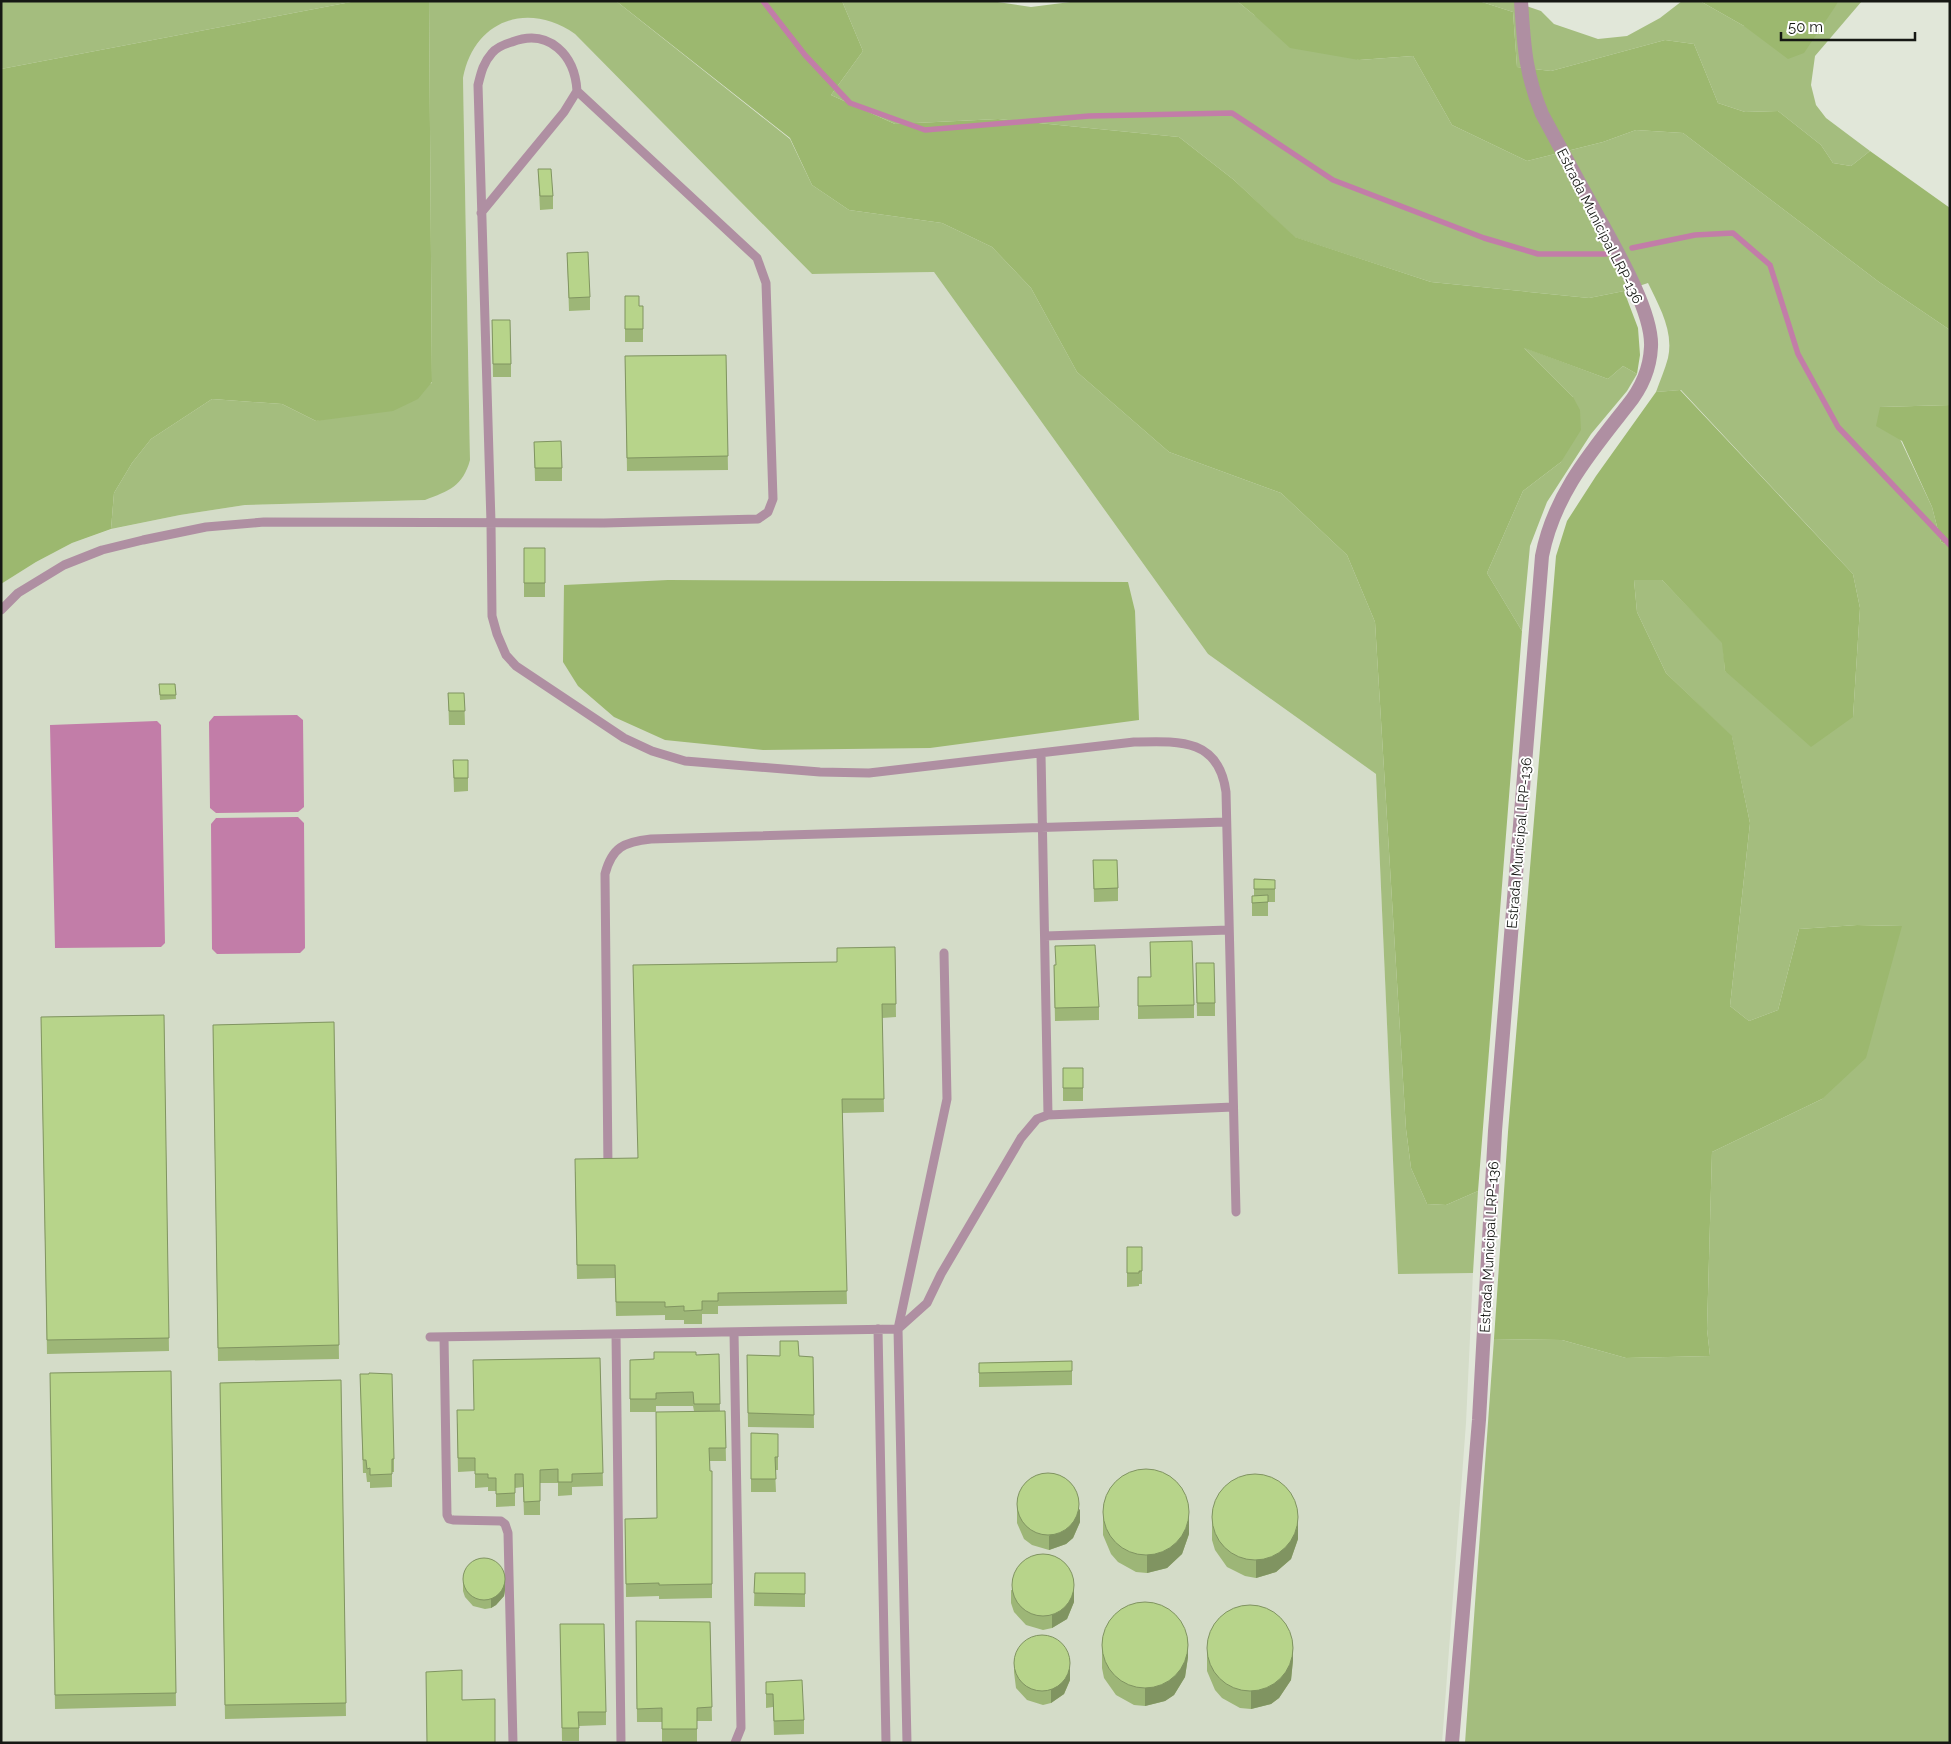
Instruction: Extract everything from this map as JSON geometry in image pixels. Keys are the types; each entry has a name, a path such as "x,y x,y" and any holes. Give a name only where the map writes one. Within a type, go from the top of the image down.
{"street":[{"name":"Estrada Municipal LRP-136","path":"1452,1743 1479,1420 1495,1131 1542,556 1547,534 1557,506 1596,444 1629,403 1641,384 1648,370 1652,346 1648,322 1631,280 1542,114 1533,92 1526,63 1521,1"}],"lane":[{"path":"1,610 18,593 64,565 102,550 206,527 264,522 491,523 758,519 768,512 773,499 766,283 757,258 577,91 573,69 561,49 551,43 536,38 521,38 492,52 482,67 478,85 491,523 492,616 506,655 516,666 606,727 652,751 685,761 868,773 1134,742 1186,744 1205,751 1216,760 1222,771 1226,792 1236,1212"},
{"path":"481,214 564,112 577,91"},
{"path":"1042,754 1048,1115"},
{"path":"608,1170 605,874 608,861 616,850 627,844 651,839 1226,822"},
{"path":"1045,936 1229,930"},
{"path":"907,1743 898,1329 947,1098 944,953"},
{"path":"430,1338 898,1329 927,1303 941,1274 1021,1138 1037,1119 1048,1115 1233,1107"},
{"path":"878,1329 886,1743"},
{"path":"734,1332 741,1728 735,1743"},
{"path":"616,1334 621,1743"},
{"path":"444,1337 447,1515 449,1519 456,1521 501,1521 506,1524 508,1534 513,1743"}],"shaded area":[{"path":"517,18 547,19 564,26 575,34 812,274 934,272 1208,654 1376,774 1398,1273 1473,1273 1466,1423 1442,1743 1,1743 1,584 36,562 72,543 112,529 180,515 245,505 424,500 470,459 463,78 465,65 472,50 487,32 500,23"},
{"path":"297,715 303,720 304,807 298,812 216,813 210,808 209,722 214,716"},
{"path":"157,721 161,725 165,943 161,947 55,948 50,725"},
{"path":"298,817 304,823 305,948 300,953 217,954 212,949 211,824 216,818"}],"green space":[{"path":"1,1 356,1 1,69"},
{"path":"356,1 429,1 432,382 418,399 393,411 316,421 282,404 212,399 151,439 132,463 114,493 111,529 72,543 36,562 1,584 1,69"},
{"path":"429,1 616,1 790,139 812,185 849,210 942,223 992,247 1031,288 1077,372 1169,452 1281,493 1347,555 1375,622 1406,1129 1411,1168 1427,1204 1446,1205 1478,1191 1473,1273 1398,1274 1376,774 1208,654 934,272 812,274 575,34 557,24 539,19 522,18 506,22 491,30 479,42 469,58 463,78 470,460 459,482 441,494 425,500 245,505 180,515 111,529 114,493 132,463 151,439 212,399 282,404 316,421 432,383"},
{"path":"616,1 842,1 863,51 831,95 895,124 998,119 1179,137 1234,180 1295,237 1431,282 1589,298 1624,291 1638,328 1640,355 1637,374 1623,366 1608,379 1524,348 1573,397 1580,410 1581,430 1561,462 1523,491 1487,573 1522,631 1478,1191 1446,1205 1427,1204 1411,1168 1406,1129 1375,622 1347,555 1281,493 1169,452 1077,372 1031,288 992,247 942,223 849,210 812,185 790,138"},
{"path":"842,1 991,1 1031,7 1078,1 1237,1 1254,15 1359,60 1413,56 1452,125 1527,161 1603,142 1636,130 1683,133 1879,282 1950,330 1950,405 1880,407 1901,441 1932,507 1941,542 1950,546 1950,1743 1465,1743 1494,1339 1562,1340 1626,1358 1710,1356 1707,1329 1712,1152 1822,1099 1901,926 1857,925 1799,929 1778,1010 1749,1021 1730,1006 1750,823 1732,737 1666,673 1637,612 1634,580 1662,580 1723,643 1725,671 1853,717 1860,608 1853,574 1681,390 1656,392 1668,358 1669,338 1664,319 1648,283 1624,291 1589,298 1431,282 1294,237 1234,180 1179,137 998,119 895,124 831,95 863,51"},
{"path":"1237,1 1479,1 1513,12 1517,67 1551,71 1665,40 1694,44 1718,103 1745,112 1778,111 1821,145 1833,163 1851,166 1870,151 1950,208 1950,330 1879,282 1683,133 1636,130 1603,142 1527,161 1452,125 1413,56 1359,60 1290,48"},
{"path":"1479,1 1512,1 1541,11 1554,24 1598,39 1627,36 1660,18 1682,1 1700,1 1744,26 1833,8 1839,1 1862,1 1815,56 1811,85 1816,105 1826,118 1870,151 1851,166 1833,163 1821,145 1778,111 1745,112 1718,103 1694,44 1665,40 1551,71 1517,67 1513,12"},
{"path":"1700,1 1839,1 1804,53 1788,59 1744,26"},
{"path":"1523,347 1608,379 1623,366 1637,374 1627,391 1591,434 1547,502 1530,546 1522,631 1487,573 1523,491 1561,462 1573,397"},
{"path":"1680,390 1853,574 1860,608 1853,717 1811,747 1725,671 1722,643 1662,580 1634,580 1637,612 1666,673 1732,736 1750,823 1730,1006 1749,1021 1778,1010 1799,929 1857,925 1902,926 1866,1058 1822,1099 1712,1152 1707,1329 1710,1356 1626,1358 1562,1340 1494,1339 1508,1132 1556,556 1567,521 1596,476 1656,392"},
{"path":"1950,405 1950,546 1941,542 1932,507 1902,441 1876,426 1880,407"},
{"path":"668,580 1128,582 1135,611 1139,720 930,748 763,750 665,740 614,717 578,686 563,662 564,585"}],"building":[{"path":"538,169 551,169 553,196 540,196"},
{"path":"588,252 590,297 569,298 567,253"},
{"path":"625,296 639,296 639,306 643,306 643,329 625,329"},
{"path":"492,320 510,320 511,364 493,364"},
{"path":"726,355 728,456 627,458 625,356"},
{"path":"561,441 562,468 535,468 534,442"},
{"path":"524,548 545,548 545,583 524,583"},
{"path":"159,684 175,684 176,695 160,695"},
{"path":"448,693 464,693 465,711 449,711"},
{"path":"453,760 468,760 468,778 454,778"},
{"path":"1093,860 1117,860 1118,888 1094,889"},
{"path":"1254,879 1275,880 1275,889 1254,889"},
{"path":"1268,895 1268,902 1252,903 1252,896"},
{"path":"1192,941 1194,1005 1138,1006 1138,977 1151,977 1150,942"},
{"path":"1095,945 1099,1007 1055,1008 1055,946"},
{"path":"895,947 896,1004 882,1004 884,1099 842,1099 847,1291 718,1293 718,1301 702,1301 702,1310 684,1311 684,1306 665,1307 665,1302 616,1302 615,1265 577,1265 575,1159 638,1158 633,965 837,962 837,948"},
{"path":"1196,963 1214,963 1215,1003 1197,1003"},
{"path":"164,1015 169,1338 47,1340 41,1017"},
{"path":"334,1022 339,1345 218,1348 213,1025"},
{"path":"1063,1068 1083,1068 1083,1088 1063,1088"},
{"path":"1127,1247 1142,1247 1142,1271 1139,1271 1139,1273 1127,1273"},
{"path":"780,1341 798,1341 799,1356 813,1357 814,1415 748,1413 747,1355 780,1356"},
{"path":"654,1352 696,1352 696,1355 719,1354 720,1404 694,1404 693,1392 656,1393 656,1399 630,1399 630,1360 654,1359"},
{"path":"600,1358 603,1473 572,1474 572,1482 558,1482 558,1469 540,1470 540,1501 524,1502 523,1474 515,1474 515,1493 496,1494 496,1478 488,1478 488,1474 475,1474 475,1458 458,1458 457,1410 474,1410 473,1360"},
{"path":"1072,1361 1072,1371 979,1373 979,1363"},
{"path":"171,1371 176,1693 55,1695 50,1373"},
{"path":"360,1374 392,1374 394,1459 392,1459 392,1474 370,1475 370,1468 367,1469 366,1460 363,1460"},
{"path":"341,1380 346,1703 225,1705 220,1383"},
{"path":"725,1411 726,1448 709,1448 710,1471 712,1471 712,1584 626,1584 625,1519 657,1518 656,1412"},
{"path":"751,1433 778,1434 778,1457 775,1457 776,1479 751,1479"},
{"path":"1146,1469 1162,1473 1176,1482 1185,1496 1189,1512 1185,1528 1176,1542 1162,1551 1146,1555 1130,1551 1116,1542 1107,1528 1103,1512 1107,1496 1116,1482 1130,1473"},
{"path":"1042,1473 1054,1473 1070,1482 1077,1492 1079,1504 1077,1516 1070,1526 1054,1535 1042,1535 1031,1530 1022,1521 1017,1510 1017,1498 1022,1487 1031,1478"},
{"path":"1255,1474 1271,1478 1285,1487 1294,1501 1298,1517 1294,1533 1285,1547 1271,1556 1255,1560 1239,1556 1225,1547 1216,1533 1212,1517 1216,1501 1225,1487 1239,1478"},
{"path":"1037,1554 1049,1554 1065,1563 1072,1573 1074,1585 1072,1597 1065,1607 1049,1616 1037,1616 1026,1611 1017,1602 1012,1591 1012,1579 1017,1568 1026,1559"},
{"path":"480,1558 488,1558 499,1564 505,1579 499,1594 488,1600 480,1600 469,1594 463,1583 463,1575 469,1564"},
{"path":"755,1573 805,1573 805,1594 754,1593"},
{"path":"1145,1602 1161,1606 1175,1615 1184,1629 1188,1645 1184,1661 1175,1675 1161,1684 1145,1688 1129,1684 1115,1675 1106,1661 1102,1645 1106,1629 1115,1615 1129,1606"},
{"path":"1250,1605 1266,1609 1280,1618 1289,1632 1293,1648 1289,1664 1280,1678 1266,1687 1250,1691 1234,1687 1220,1678 1211,1664 1207,1648 1211,1632 1220,1618 1234,1609"},
{"path":"636,1621 710,1622 712,1707 697,1708 697,1729 662,1729 662,1708 637,1709"},
{"path":"560,1624 604,1624 606,1712 578,1712 579,1728 562,1728"},
{"path":"1042,1635 1053,1637 1062,1643 1068,1652 1070,1663 1068,1674 1062,1683 1053,1689 1042,1691 1031,1689 1022,1683 1016,1674 1014,1663 1016,1652 1022,1643 1031,1637"},
{"path":"462,1670 462,1700 495,1699 495,1743 427,1743 426,1672"},
{"path":"802,1680 804,1720 774,1721 773,1694 766,1694 766,1682"}],"waterway":[{"path":"763,1 805,55 850,103 925,130 1089,116 1232,113 1333,180 1484,238 1538,254 1606,254"},
{"path":"1632,248 1695,235 1733,233 1770,265 1798,354 1838,427 1950,545"}]}
